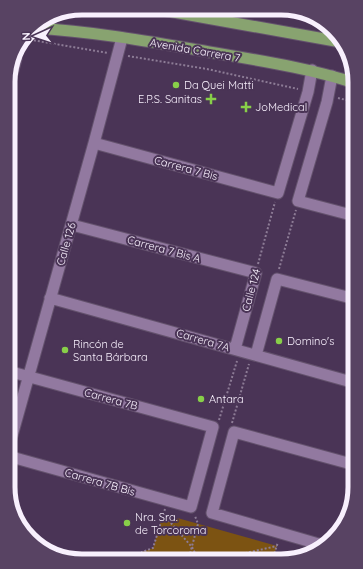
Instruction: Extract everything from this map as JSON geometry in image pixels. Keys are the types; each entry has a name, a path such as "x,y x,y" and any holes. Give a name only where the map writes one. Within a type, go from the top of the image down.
{"main road":[{"path":"190,15 334,41"},
{"name":"Avenida Carrera 7","path":"42,29 81,32 122,38 312,70 348,81"}],"street":[{"name":"Calle 126","path":"15,424 72,224 122,38"},
{"path":"278,193 308,91 312,70"},
{"path":"332,76 328,96 298,201 348,214"},
{"name":"Carrera 7 Bis","path":"94,143 278,193"},
{"name":"Carrera 7 Bis A","path":"72,224 256,273"},
{"name":"Calle 124","path":"235,349 256,273"},
{"path":"277,279 348,297"},
{"name":"Calle 124","path":"256,355 277,279"},
{"name":"Carrera 7A","path":"50,298 348,381"},
{"name":"Carrera 7B","path":"15,373 213,427"},
{"name":"Carrera 7B Bis","path":"15,458 191,507 213,427"},
{"path":"317,544 212,513 234,432 348,463"}],"path":[{"path":"30,41 207,69 308,91"},
{"path":"328,96 348,100"},
{"name":"Calle 124","path":"256,273 278,193"},
{"name":"Calle 124","path":"277,279 298,201"},
{"path":"213,427 220,420 237,360 235,349"},
{"path":"234,432 232,422 249,365 256,355"},
{"path":"141,554 142,552 153,548 163,514 192,547 195,554"},
{"path":"190,554 198,524"},
{"path":"274,554 280,533"},
{"path":"241,554 277,546"}],"shaded area":[{"path":"163,514 277,546 274,554 141,554 142,552 153,548"}],"place":[{"name":"Da Quei Matti","path":"176,85"},
{"name":"E.P.S. Sanitas","path":"211,99"},
{"name":"JoMedical","path":"246,107"},
{"name":"Domino's","path":"279,341"},
{"name":"Rincón de Santa Bárbara","path":"65,350"},
{"name":"Antara","path":"201,399"},
{"name":"Nra. Sra. de Torcoroma","path":"127,523"}]}
